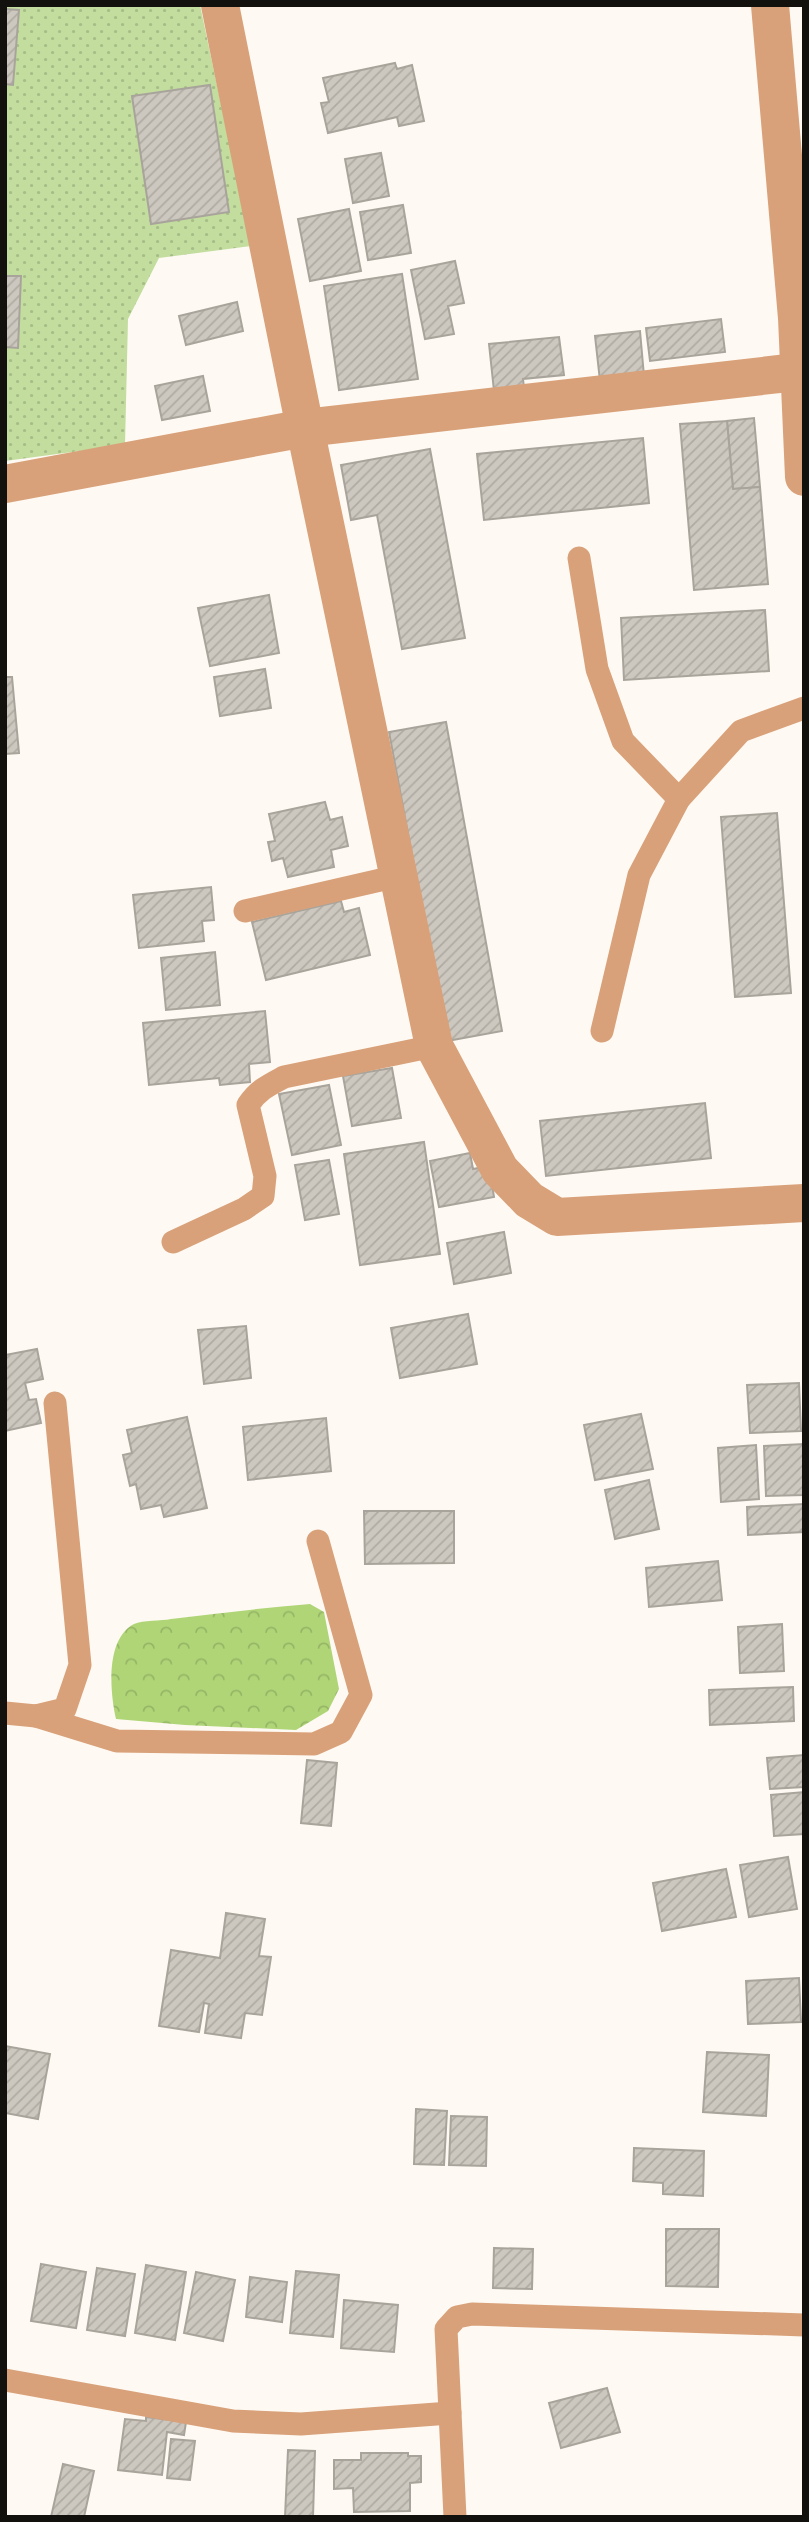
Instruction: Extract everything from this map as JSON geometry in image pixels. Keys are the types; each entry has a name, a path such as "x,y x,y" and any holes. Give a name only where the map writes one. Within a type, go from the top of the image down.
{"street":[{"path":"220,5 304,428 434,1046 500,1170 529,1200 557,1217 804,1203"},
{"path":"770,5 800,318 797,372 804,477"},
{"path":"5,484 304,428 797,372"}],"lane":[{"path":"579,558 597,669 623,741 679,799"},
{"path":"603,1031 639,876 679,799 741,731 804,708"},
{"path":"245,911 398,876"},
{"path":"173,1242 244,1209 263,1196 265,1176 248,1105 264,1087 284,1077 434,1046"},
{"path":"36,1716 65,1709 80,1665 55,1404"},
{"path":"5,1713 36,1716 117,1741 314,1744 341,1732 361,1695 318,1541"},
{"path":"455,2517 446,2329 457,2317 472,2314 804,2325"},
{"path":"5,2380 233,2421 301,2424 450,2413"}],"green space":[{"path":"5,5 200,5 251,246 159,258 128,319 125,445 5,461 5,347 18,347 21,277 5,276 5,84 12,85 18,10 5,9","holes":["210,85 229,211 133,96"]},
{"path":"310,1604 324,1612 339,1689 328,1711 296,1730 116,1719 111,1681 114,1654 125,1631 134,1624"}],"building":[{"path":"5,9 19,10 13,85 5,84"},
{"path":"395,63 397,69 412,65 424,121 399,126 397,117 328,133 321,103 329,102 323,78"},
{"path":"210,85 229,212 151,224 132,96"},
{"path":"381,153 389,196 353,203 345,159"},
{"path":"403,205 411,253 368,260 360,212"},
{"path":"349,209 361,271 310,281 298,219"},
{"path":"455,261 464,303 448,306 454,334 425,339 411,270"},
{"path":"402,274 418,379 339,390 324,286"},
{"path":"5,276 21,276 18,348 5,347"},
{"path":"237,302 243,331 186,345 179,316"},
{"path":"721,319 725,352 650,361 646,328"},
{"path":"640,331 644,376 600,381 595,336"},
{"path":"559,337 564,375 523,379 524,388 494,391 489,344"},
{"path":"203,376 210,411 162,420 155,386"},
{"path":"754,418 760,487 733,489 727,421"},
{"path":"727,421 733,489 760,487 768,584 694,590 680,424"},
{"path":"643,438 649,503 484,520 477,454"},
{"path":"430,449 465,638 402,649 377,515 351,520 341,465"},
{"path":"269,595 279,653 210,666 198,608"},
{"path":"765,610 769,671 624,680 621,618"},
{"path":"265,669 271,708 220,716 214,677"},
{"path":"5,677 12,677 19,753 5,754"},
{"path":"446,722 502,1031 447,1041 389,732"},
{"path":"325,802 330,820 342,817 348,846 331,850 334,867 288,877 283,858 272,861 268,842 275,841 269,814"},
{"path":"777,813 791,993 735,997 721,817"},
{"path":"211,887 214,920 202,921 204,941 139,948 133,895"},
{"path":"341,901 344,912 359,908 370,955 266,980 252,922"},
{"path":"215,952 220,1005 166,1010 161,958"},
{"path":"265,1011 270,1062 249,1064 250,1082 220,1085 219,1078 149,1085 143,1023"},
{"path":"392,1068 401,1118 352,1126 343,1076"},
{"path":"329,1085 341,1145 292,1155 279,1094"},
{"path":"705,1103 711,1158 546,1176 540,1121"},
{"path":"424,1142 440,1254 360,1265 344,1154"},
{"path":"470,1153 473,1169 489,1166 494,1197 439,1207 430,1161"},
{"path":"329,1160 339,1214 305,1220 295,1165"},
{"path":"504,1232 511,1273 454,1284 447,1243"},
{"path":"468,1314 477,1364 400,1378 391,1328"},
{"path":"246,1326 251,1378 204,1384 198,1330"},
{"path":"37,1349 43,1379 25,1383 29,1400 36,1399 41,1423 5,1431 5,1355"},
{"path":"799,1383 801,1431 750,1433 747,1385"},
{"path":"641,1414 653,1469 595,1480 584,1425"},
{"path":"187,1417 207,1508 164,1517 161,1505 141,1509 136,1484 130,1486 123,1455 132,1453 127,1430"},
{"path":"326,1418 331,1471 248,1480 243,1427"},
{"path":"804,1444 804,1495 766,1496 764,1446"},
{"path":"756,1445 759,1499 721,1502 718,1448"},
{"path":"649,1480 659,1529 615,1539 605,1490"},
{"path":"804,1504 804,1532 748,1535 747,1507"},
{"path":"364,1511 454,1511 454,1563 365,1564"},
{"path":"718,1561 722,1600 649,1607 646,1568"},
{"path":"782,1624 784,1671 740,1673 738,1627"},
{"path":"793,1687 794,1721 710,1725 709,1690"},
{"path":"804,1755 804,1787 770,1789 767,1758"},
{"path":"307,1760 337,1763 331,1826 301,1823"},
{"path":"804,1792 804,1834 774,1836 771,1795"},
{"path":"788,1857 797,1909 749,1917 740,1865"},
{"path":"726,1869 736,1917 662,1931 653,1883"},
{"path":"226,1913 265,1919 259,1956 271,1957 262,2015 245,2013 241,2038 205,2033 209,2004 204,2003 199,2032 159,2026 171,1950 220,1958"},
{"path":"799,1978 801,2022 748,2024 746,1981"},
{"path":"5,2046 50,2054 38,2119 5,2113"},
{"path":"707,2052 769,2055 766,2116 703,2112"},
{"path":"416,2109 447,2111 444,2165 414,2164"},
{"path":"451,2116 487,2117 486,2166 449,2165"},
{"path":"634,2148 704,2151 703,2196 663,2194 663,2183 633,2181"},
{"path":"666,2229 719,2229 718,2287 666,2286"},
{"path":"494,2248 533,2249 532,2289 493,2288"},
{"path":"41,2264 86,2272 76,2328 31,2321"},
{"path":"146,2265 186,2272 175,2340 135,2333"},
{"path":"97,2268 135,2274 125,2336 87,2330"},
{"path":"296,2271 339,2275 333,2337 290,2333"},
{"path":"196,2272 235,2280 223,2341 184,2333"},
{"path":"250,2277 287,2282 282,2322 246,2317"},
{"path":"344,2300 398,2305 394,2352 341,2348"},
{"path":"607,2388 620,2432 561,2448 549,2403"},
{"path":"146,2417 186,2422 184,2435 167,2432 162,2475 118,2470 125,2419 146,2421"},
{"path":"171,2439 195,2441 190,2480 167,2478"},
{"path":"288,2450 315,2451 313,2517 285,2517"},
{"path":"361,2453 408,2453 408,2456 421,2456 421,2482 410,2483 410,2511 354,2512 353,2488 334,2489 334,2460 361,2460"},
{"path":"63,2464 94,2471 84,2517 51,2517"}]}
